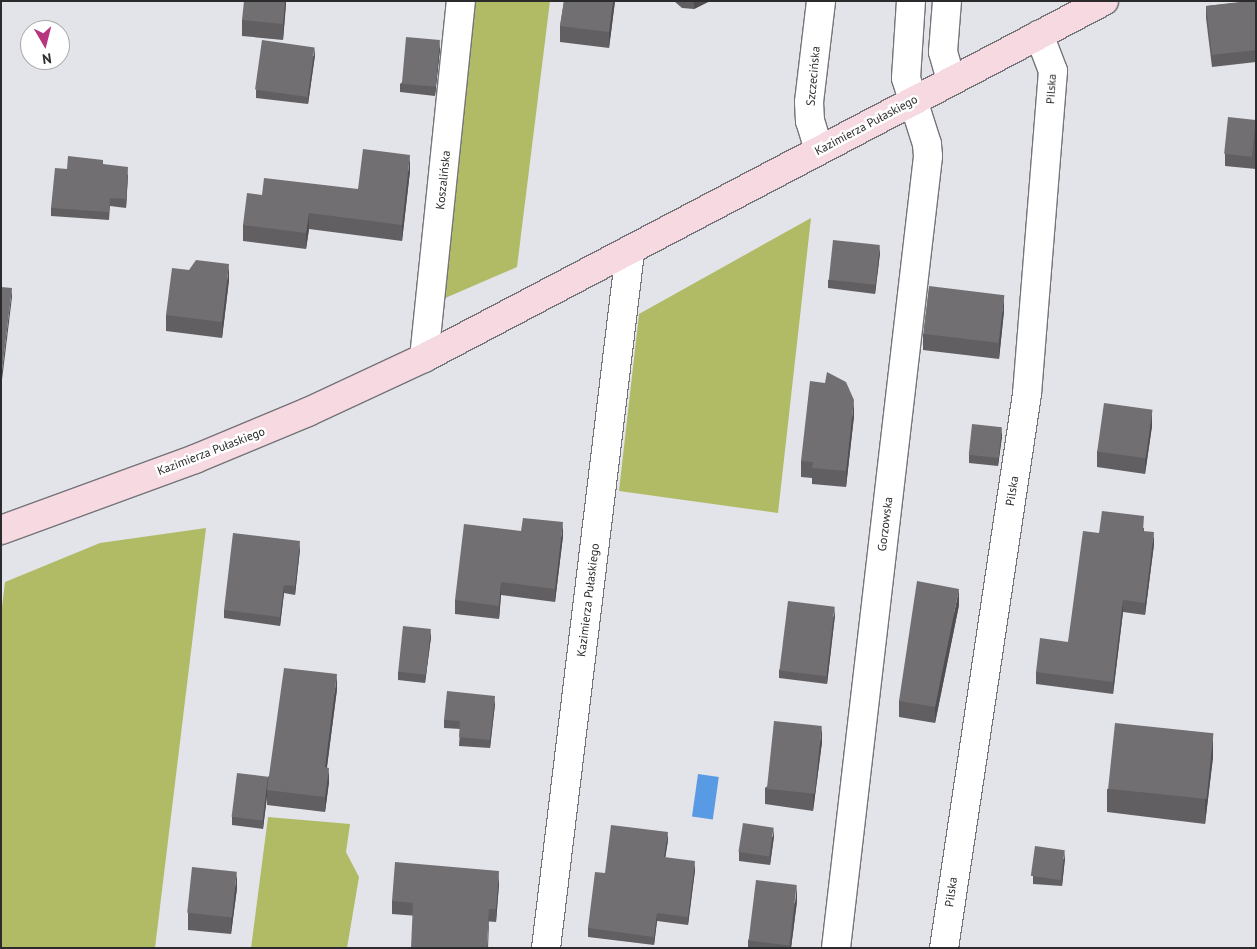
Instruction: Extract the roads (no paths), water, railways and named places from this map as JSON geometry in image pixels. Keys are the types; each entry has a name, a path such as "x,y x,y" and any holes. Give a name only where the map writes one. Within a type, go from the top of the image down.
{"main road":[{"name":"Kazimierza Pułaskiego","path":"1,530 195,459 308,412 424,358 630,252 951,80 1104,1"}],"street":[{"name":"Koszalińska","path":"424,358 461,1"},
{"name":"Szczecińska","path":"820,150 810,121 809,102 821,1"},
{"name":"Gorzowska","path":"836,948 928,156 927,144 906,78 910,1"},
{"path":"947,1 943,52 951,80"},
{"name":"Pilska","path":"944,948 1027,394 1053,71 1039,35"},
{"name":"Kazimierza Pułaskiego","path":"546,948 630,252"}],"water":[{"path":"698,774 719,777 713,820 692,817"}]}
